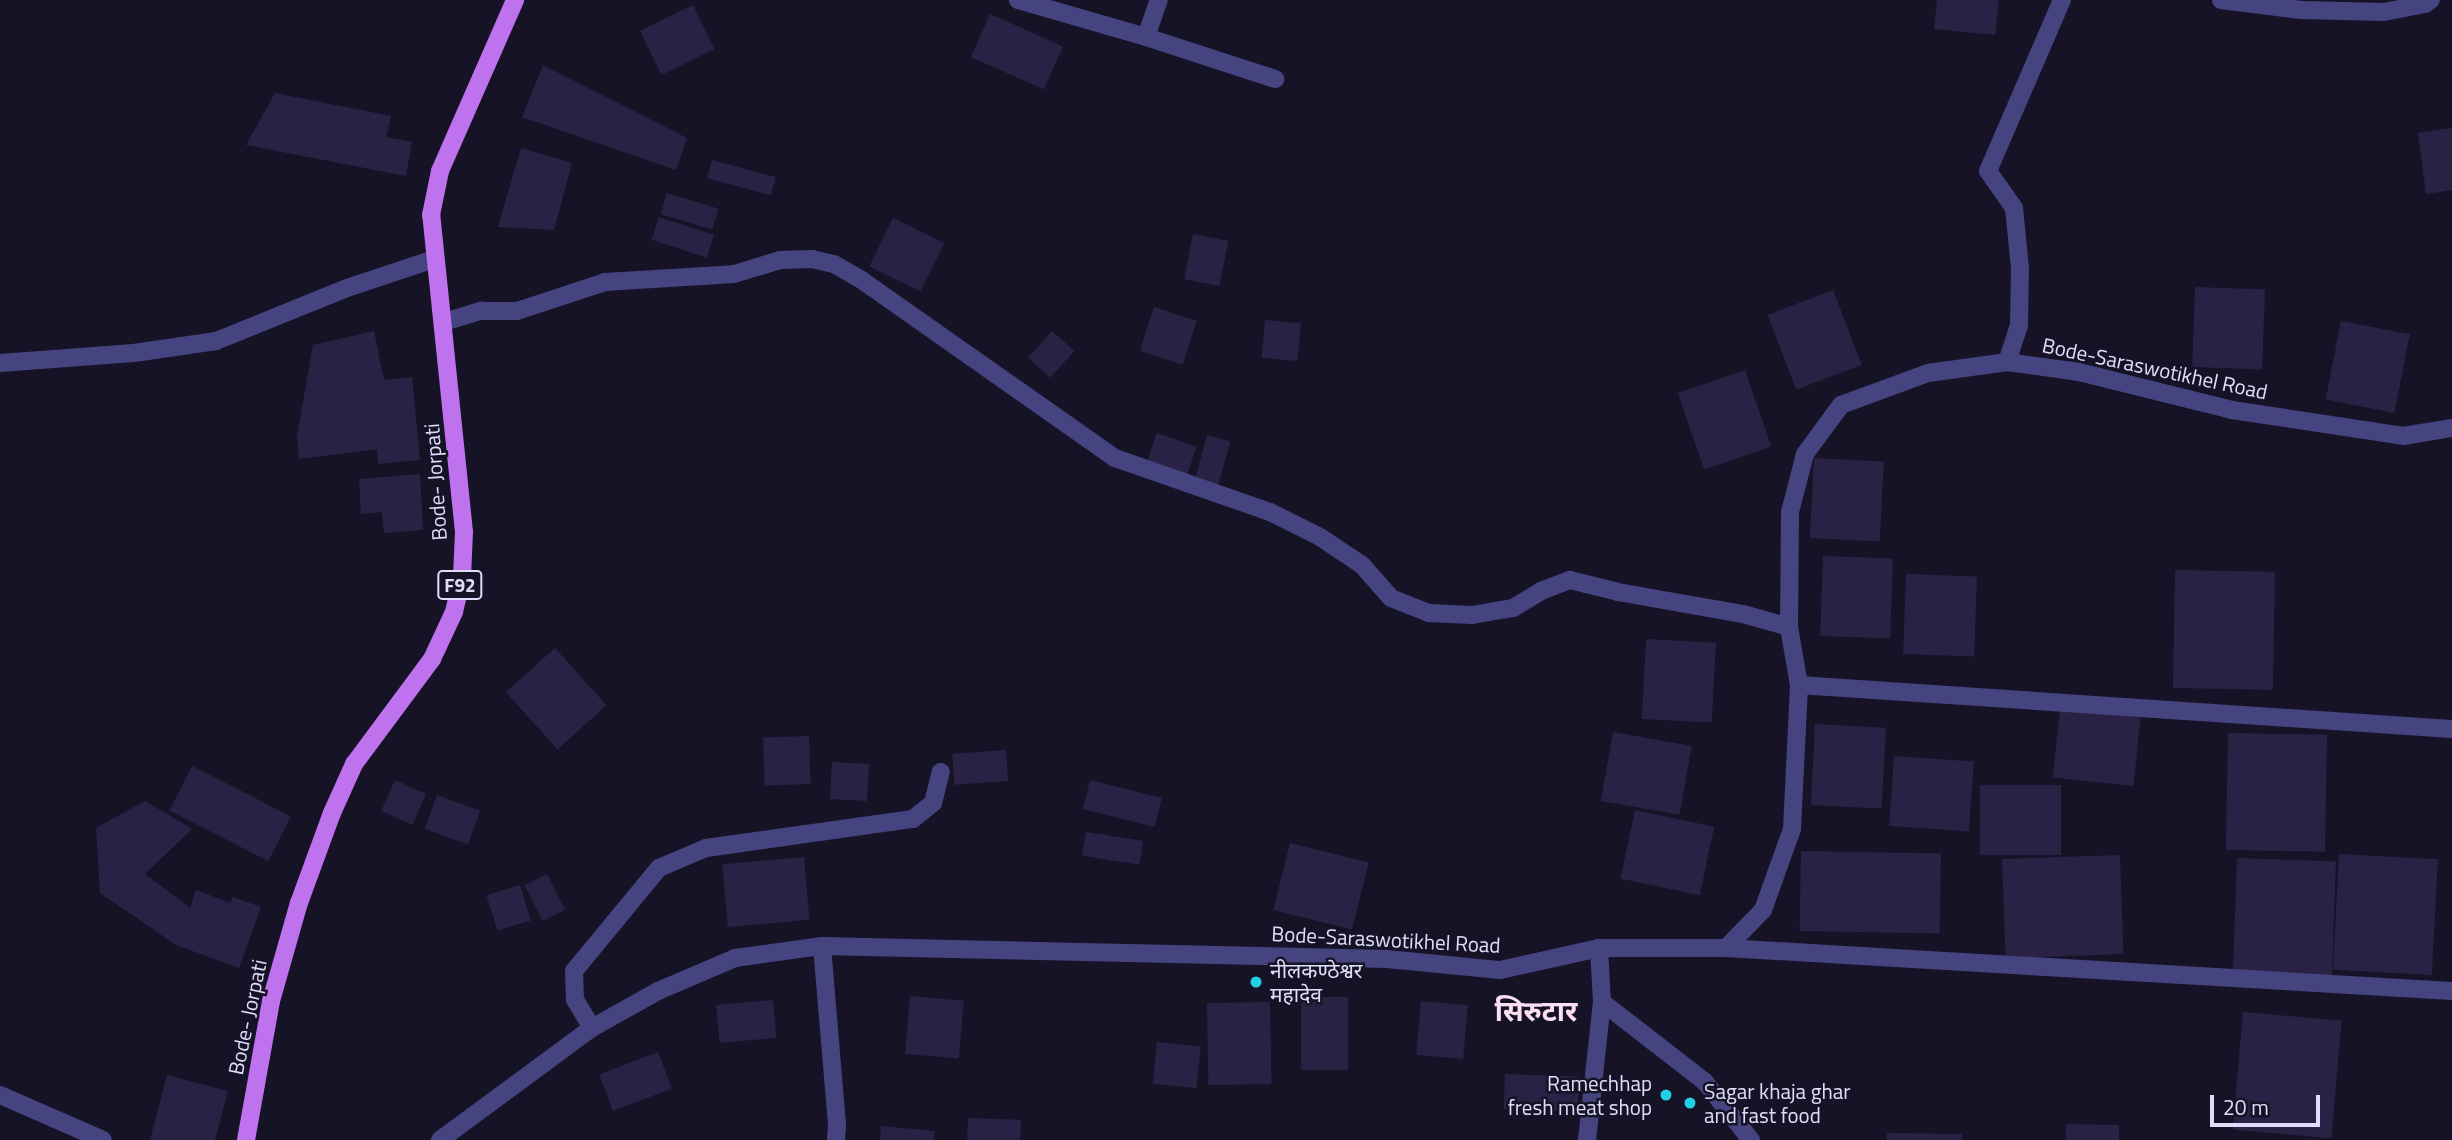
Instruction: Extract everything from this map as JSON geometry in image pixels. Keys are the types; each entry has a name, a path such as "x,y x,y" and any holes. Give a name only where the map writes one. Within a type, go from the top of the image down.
{"main road":[{"name":"Bode- Jorpati","path":"246,1140 271,1001 299,902 332,813 355,764 432,659 454,612 462,577 464,532 431,215 440,171 515,0"}],"street":[{"path":"1018,0 1276,79"},
{"path":"1146,37 1159,0"},
{"path":"2221,0 2301,10 2384,12 2425,4 2431,0"},
{"path":"2007,362 2018,325 2020,268 2014,208 1988,171 2058,1"},
{"path":"0,363 134,353 216,341 347,288 434,259"},
{"path":"444,322 481,311 517,311 606,282 734,274 780,260 812,259 834,264 863,281 1115,458 1269,512 1320,537 1362,565 1391,598 1429,613 1472,615 1513,608 1541,591 1570,580 1618,593 1742,614 1789,627"},
{"name":"Bode-Saraswotikhel Road","path":"440,1140 592,1028 658,991 735,958 822,946 1387,959 1500,970 1599,948 1726,948 1763,910 1791,828 1799,685 1789,627 1790,512 1805,454 1841,405 1928,373 2007,362 2080,372 2232,410 2403,436 2452,428"},
{"path":"1799,685 2452,730"},
{"path":"592,1028 575,1000 574,971 659,868 706,848 913,819 933,803 941,772"},
{"path":"822,946 836,1140"},
{"path":"1587,1140 1602,1002 1599,948"},
{"path":"1726,948 2452,991"},
{"path":"1602,1002 1705,1082 1751,1140"},
{"path":"0,1096 103,1140"}],"building":[{"path":"1937,0 1999,0 1995,35 1934,29"},
{"path":"693,5 714,49 661,75 640,31"},
{"path":"990,14 1063,47 1044,89 971,57"},
{"path":"543,65 687,138 676,170 522,117"},
{"path":"275,93 391,116 386,137 412,142 406,176 246,145"},
{"path":"2452,128 2452,190 2426,194 2418,133"},
{"path":"521,148 572,163 554,230 498,227"},
{"path":"712,160 776,177 771,195 707,178"},
{"path":"667,193 719,209 712,230 661,214"},
{"path":"659,217 714,235 707,258 652,240"},
{"path":"893,218 944,243 921,292 869,267"},
{"path":"1193,234 1228,241 1220,286 1184,279"},
{"path":"2195,287 2265,289 2262,369 2192,367"},
{"path":"1833,290 1862,365 1796,390 1768,315"},
{"path":"1154,307 1197,321 1183,365 1140,351"},
{"path":"1265,320 1301,323 1298,361 1262,358"},
{"path":"2341,321 2410,334 2394,413 2326,400"},
{"path":"374,331 384,380 412,377 420,460 378,464 377,449 299,459 297,436 313,345"},
{"path":"1052,331 1074,351 1050,378 1028,358"},
{"path":"1745,370 1771,447 1704,470 1678,393"},
{"path":"1157,433 1197,447 1186,478 1146,464"},
{"path":"1207,435 1230,441 1219,485 1195,478"},
{"path":"1814,458 1884,462 1880,542 1810,538"},
{"path":"420,474 423,530 384,533 382,512 361,514 359,479"},
{"path":"1823,556 1893,558 1890,638 1820,636"},
{"path":"2175,570 2275,572 2273,690 2173,688"},
{"path":"1906,574 1977,576 1974,656 1903,654"},
{"path":"1646,639 1716,643 1712,723 1642,719"},
{"path":"555,648 607,705 557,749 506,692"},
{"path":"2060,709 2141,717 2133,786 2053,778"},
{"path":"1815,724 1886,728 1882,809 1811,805"},
{"path":"1613,732 1692,746 1680,815 1601,801"},
{"path":"2228,733 2327,735 2325,852 2226,850"},
{"path":"809,736 811,784 765,786 763,738"},
{"path":"1006,750 1008,781 954,785 952,754"},
{"path":"1894,756 1974,762 1969,831 1889,826"},
{"path":"832,762 869,764 867,801 830,799"},
{"path":"192,766 291,816 268,861 169,811"},
{"path":"395,780 426,794 412,825 381,811"},
{"path":"1090,780 1162,798 1155,827 1083,809"},
{"path":"1980,785 2061,785 2061,855 1980,855"},
{"path":"437,795 480,811 468,845 425,829"},
{"path":"145,801 192,829 145,874 190,908 196,890 230,903 233,897 261,907 239,968 176,945 100,893 96,828"},
{"path":"1635,810 1714,827 1700,895 1620,878"},
{"path":"1086,832 1143,841 1140,865 1082,856"},
{"path":"1290,843 1369,863 1352,930 1273,910"},
{"path":"1801,851 1941,853 1940,933 1800,931"},
{"path":"2339,854 2438,859 2432,975 2333,970"},
{"path":"2120,855 2123,954 2006,958 2002,859"},
{"path":"804,857 809,920 728,927 722,864"},
{"path":"2237,858 2336,861 2332,979 2233,976"},
{"path":"547,874 565,910 543,921 525,885"},
{"path":"520,885 531,920 497,931 487,895"},
{"path":"910,996 964,1001 959,1058 905,1054"},
{"path":"1301,997 1348,997 1348,1070 1301,1070"},
{"path":"773,1000 776,1038 720,1043 716,1005"},
{"path":"1421,1001 1468,1005 1463,1059 1416,1055"},
{"path":"1270,1002 1271,1084 1208,1085 1207,1003"},
{"path":"2243,1012 2342,1021 2331,1138 2233,1130"},
{"path":"1157,1042 1201,1047 1196,1088 1153,1084"},
{"path":"658,1052 672,1088 613,1111 599,1075"},
{"path":"1505,1074 1579,1077 1578,1112 1504,1109"},
{"path":"167,1075 228,1091 215,1140 150,1140"},
{"path":"968,1118 1021,1120 1020,1140 967,1140"},
{"path":"2066,1124 2119,1125 2119,1140 2066,1140"},
{"path":"881,1126 935,1131 934,1140 880,1140"},
{"path":"1887,1133 1962,1134 1962,1140 1887,1140"}],"place":[{"name":"नीलकण्ठेश्वर महादेव","path":"1256,982"},
{"name":"Ramechhap fresh meat shop","path":"1666,1095"},
{"name":"Sagar khaja ghar and fast food","path":"1690,1103"}],"district":[{"name":"सिरुटार","path":"1536,1011"}]}
